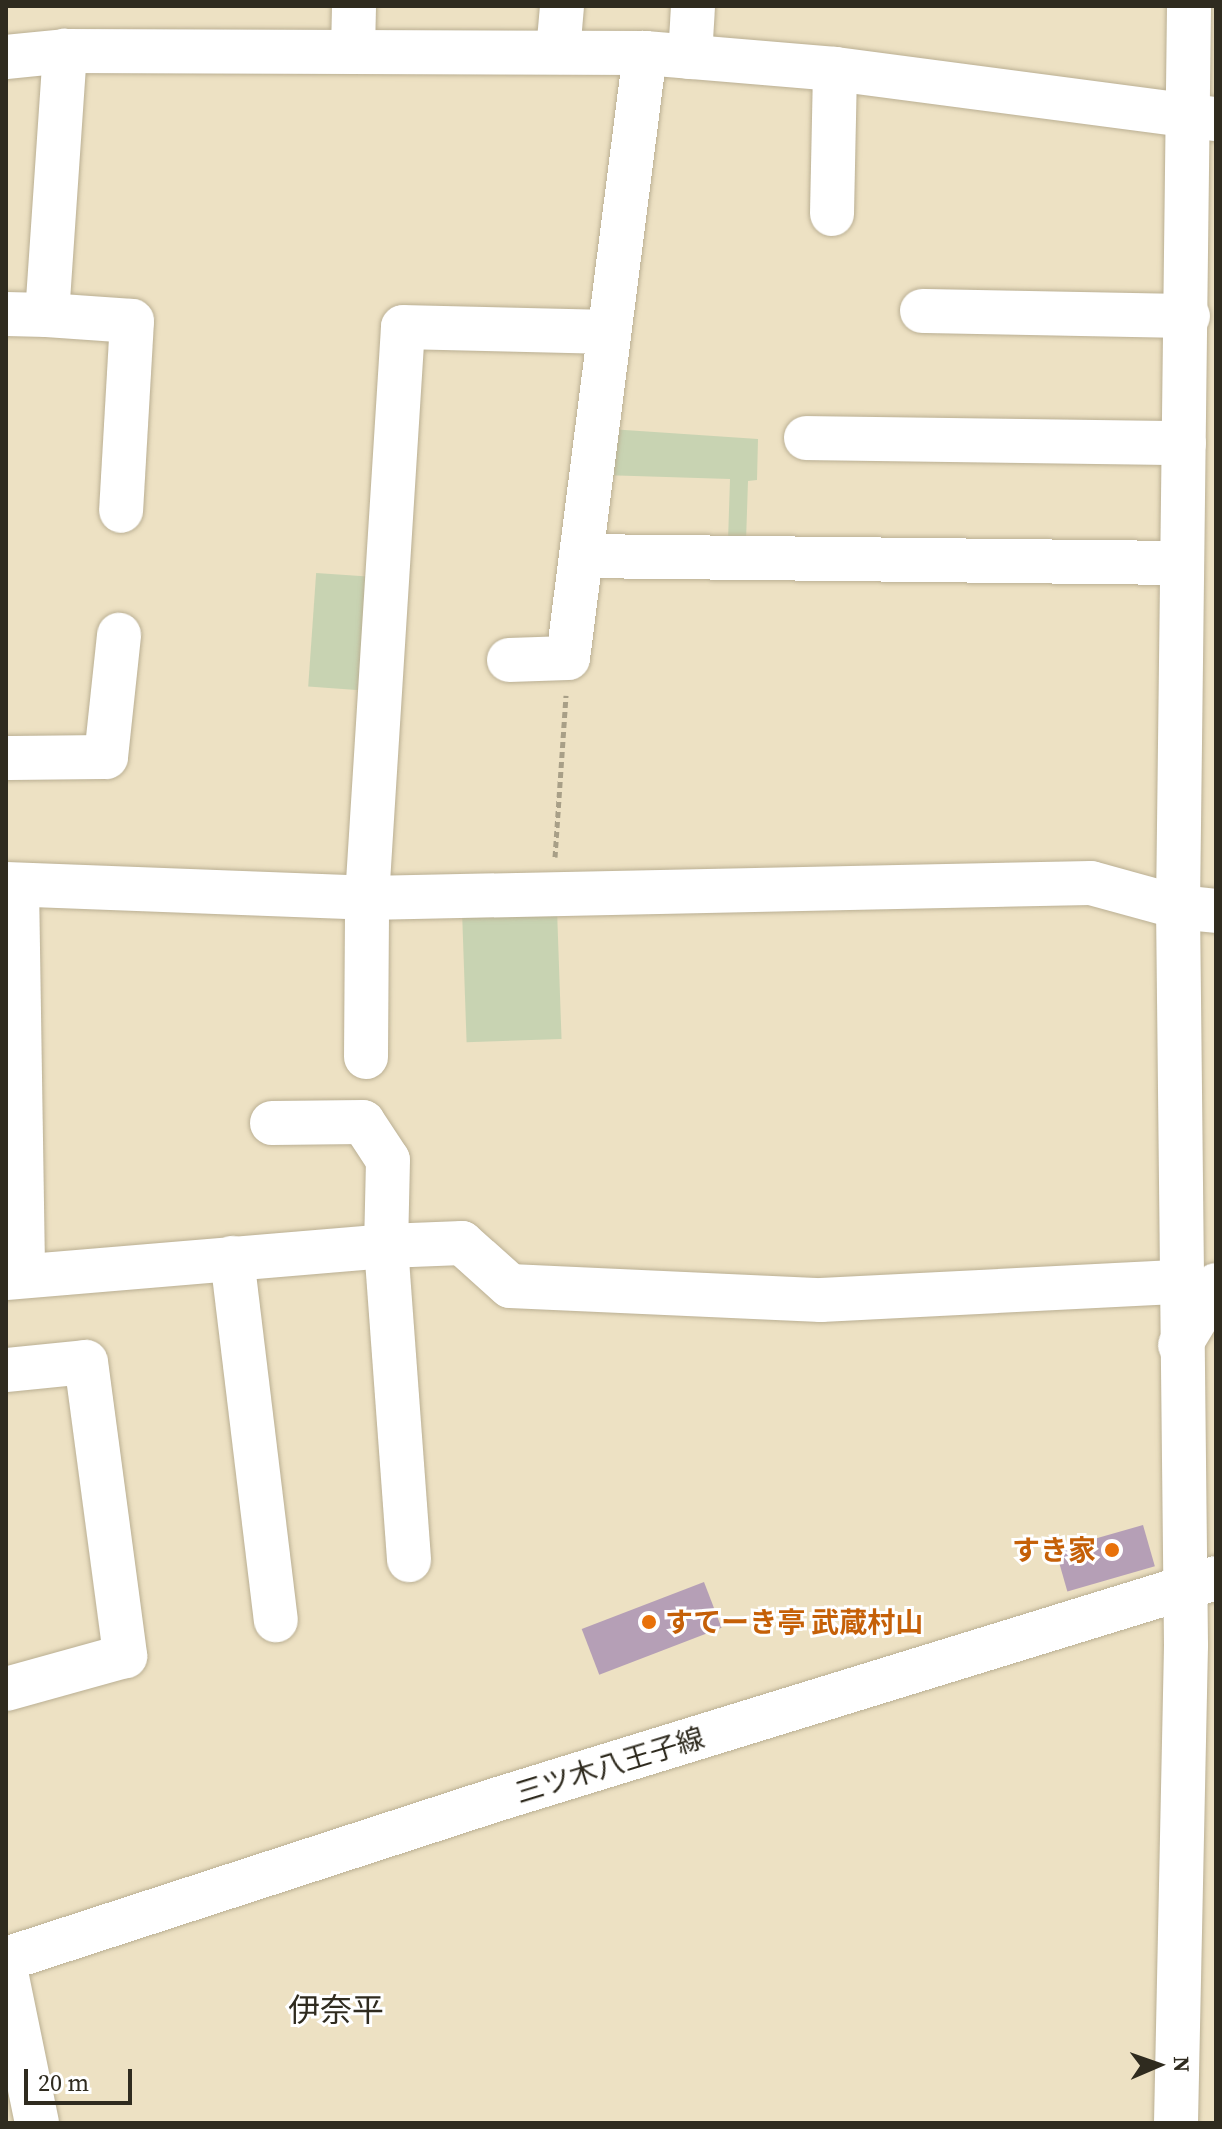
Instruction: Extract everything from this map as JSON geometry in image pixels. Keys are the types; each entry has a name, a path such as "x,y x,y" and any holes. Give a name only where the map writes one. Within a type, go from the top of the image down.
{"street":[{"path":"353,51 354,6"},
{"path":"558,52 562,6"},
{"path":"690,57 693,6"},
{"path":"1176,2123 1199,1854 1201,1582 1180,1345 1198,1284 1197,909 1181,563 1184,443 1197,342 1203,116 1189,6"},
{"path":"65,51 27,315 132,321 121,511"},
{"path":"6,57 65,51 645,53 835,69 1203,116"},
{"path":"509,660 568,658 645,53"},
{"path":"832,214 835,69"},
{"path":"922,311 1197,342"},
{"path":"366,1057 367,898 403,327 609,332"},
{"path":"806,438 1184,443"},
{"path":"581,556 1181,563"},
{"path":"6,758 106,757 119,635"},
{"path":"1197,909 1091,883 553,897 367,898 12,884 14,1277 386,1246 462,1243 510,1286 821,1300 1198,1284"},
{"path":"272,1123 363,1122 388,1160 386,1246 409,1560"},
{"path":"232,1258 276,1620"},
{"path":"6,1370 86,1362 125,1656 6,1689"},
{"name":"三ツ木八王子線","path":"6,1959 495,1800 1201,1582"},
{"path":"6,1972 37,2123"}],"path":[{"path":"553,897 568,658"}],"green space":[{"path":"610,429 758,439 757,480 748,481 746,542 728,541 730,479 602,475"},
{"path":"316,573 375,577 367,691 308,687"},
{"path":"557,909 562,1039 467,1042 462,912"}],"building":[{"path":"1143,1525 1155,1566 1067,1591 1056,1550"},
{"name":"すてーき亭 武蔵村山","path":"704,1582 722,1628 599,1675 582,1629"}],"place":[{"name":"すき家","path":"1112,1550"},
{"name":"すてーき亭 武蔵村山","path":"649,1622"}],"district":[{"name":"伊奈平","path":"336,2010"}]}
